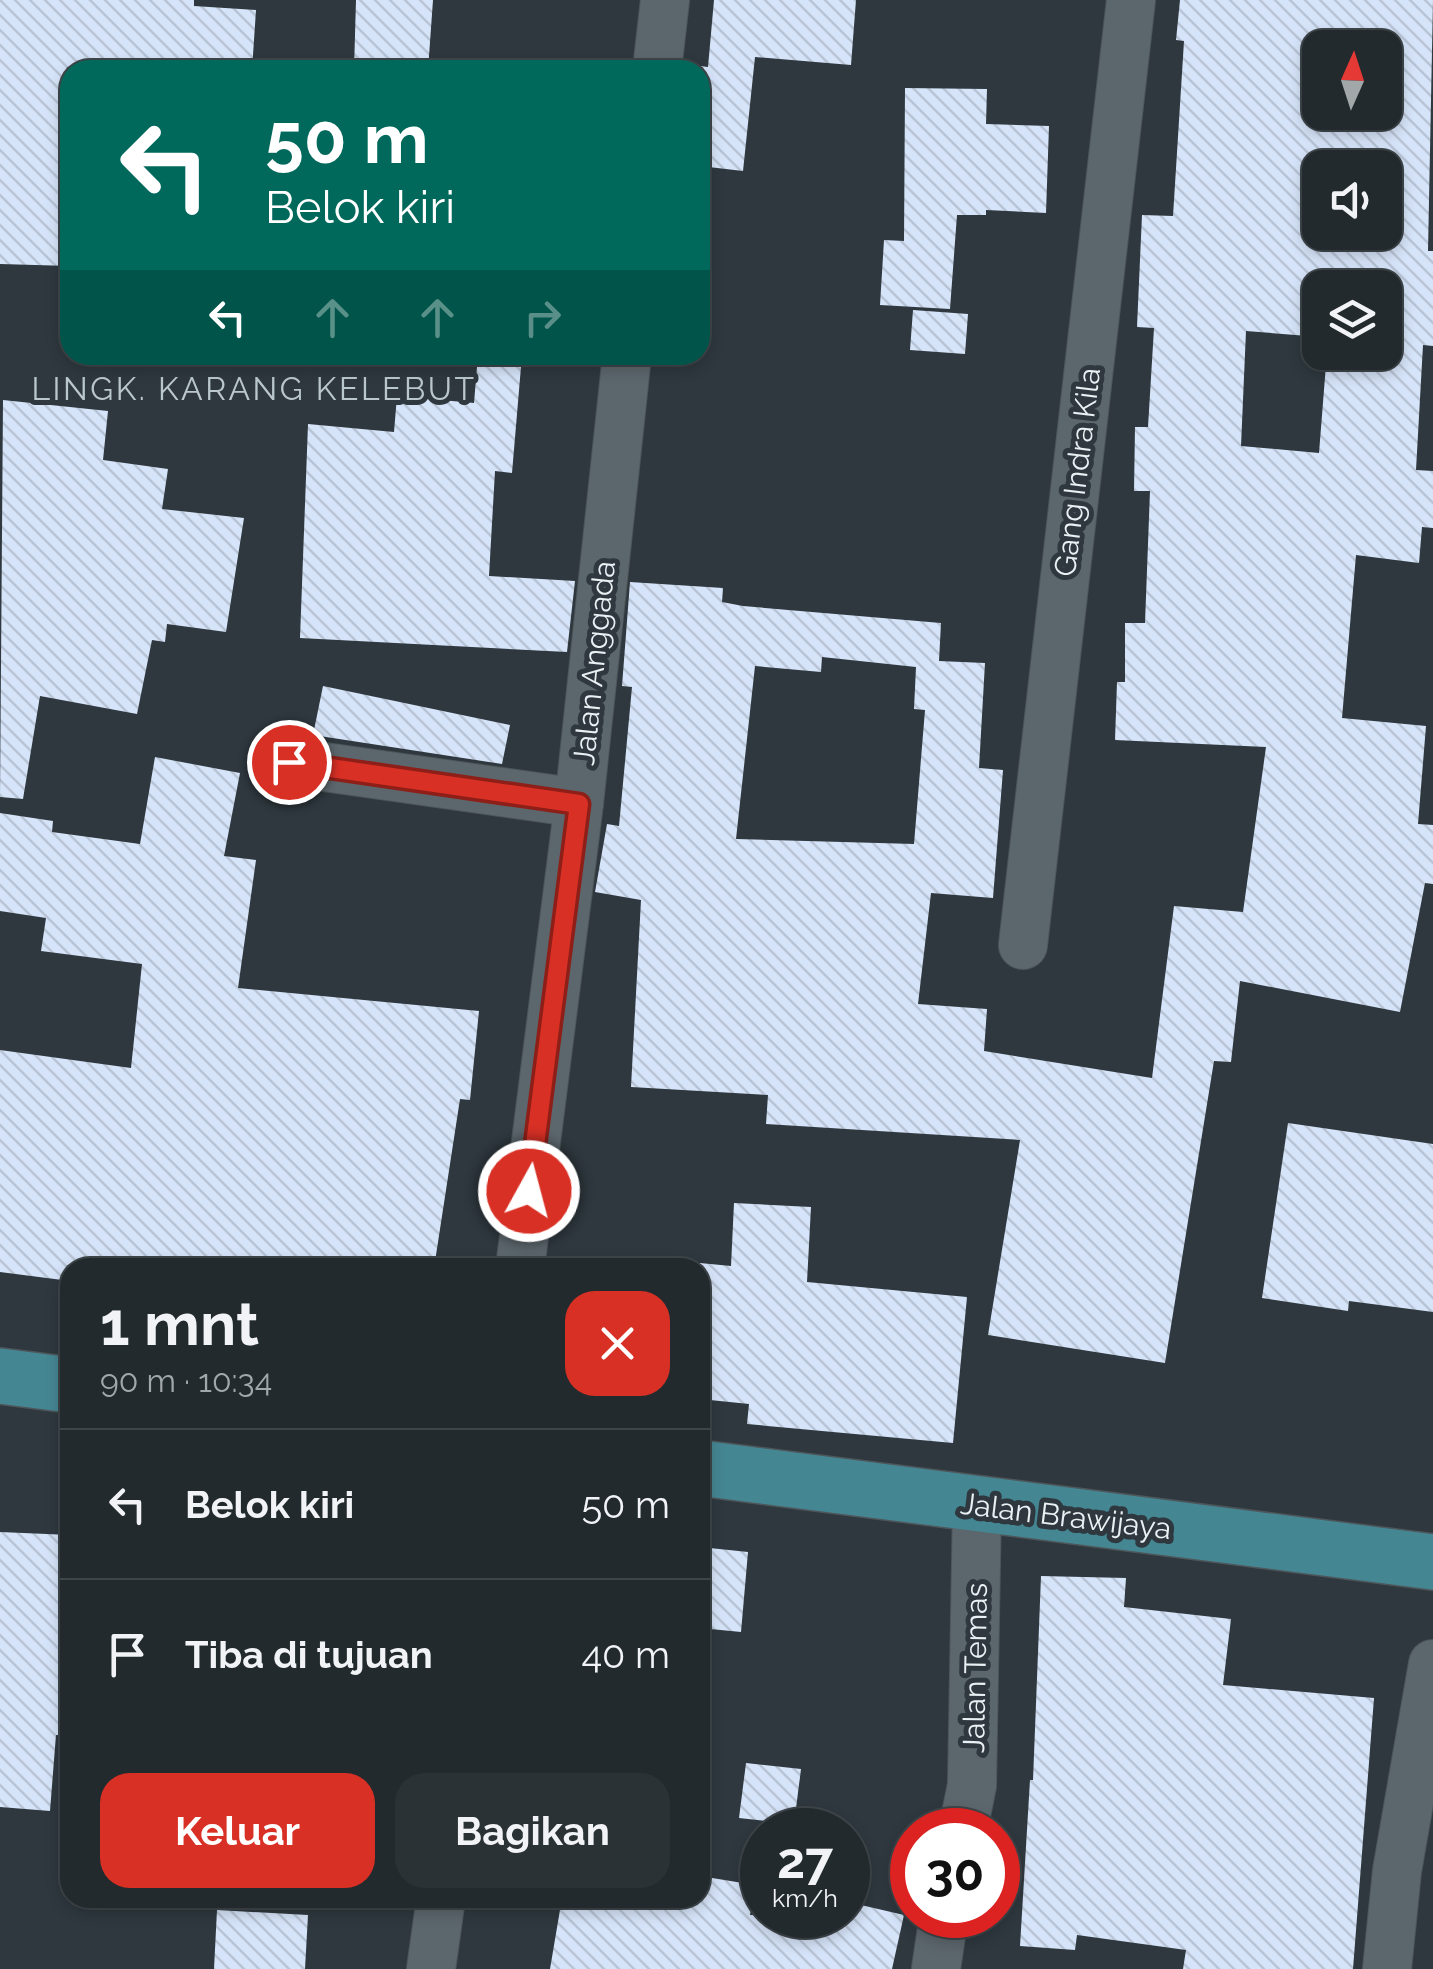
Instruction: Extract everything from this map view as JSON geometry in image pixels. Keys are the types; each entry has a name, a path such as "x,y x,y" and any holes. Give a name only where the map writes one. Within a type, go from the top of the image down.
{"main road":[{"path":"0,1376 60,1384"},
{"name":"Jalan Brawijaya","path":"710,1469 1433,1562"}],"street":[{"path":"658,60 664,0"},
{"name":"Gang Indra Kila","path":"1022,945 1131,0"},
{"name":"Jalan Anggada","path":"521,1258 579,804 626,365"},
{"path":"289,762 579,804"},
{"name":"Jalan Temas","path":"967,1808 972,1785 977,1506"},
{"path":"1386,1969 1397,1871 1433,1664"},
{"path":"432,1969 440,1908"},
{"path":"936,1969 941,1938"}],"building":[{"path":"0,0 194,0 194,6 256,10 253,60 60,60 60,266 0,264"},
{"path":"356,0 433,0 429,60 354,60"},
{"path":"714,0 856,0 851,65 755,57 743,171 710,167 709,60"},
{"path":"1180,0 1433,0 1428,251 1433,251 1433,346 1423,345 1416,470 1433,471 1433,528 1422,527 1419,563 1356,555 1342,718 1426,726 1418,824 1433,825 1433,884 1425,883 1400,1012 1240,981 1231,1062 1214,1061 1165,1363 988,1335 1020,1140 766,1124 768,1095 631,1087 641,900 595,892 607,824 619,826 632,687 622,686 630,582 723,588 722,602 743,606 941,623 939,661 985,663 979,768 1003,770 993,898 931,893 918,1004 987,1009 984,1051 1152,1078 1174,906 1243,912 1266,747 1115,740 1117,682 1125,682 1125,623 1145,623 1150,491 1134,491 1135,427 1148,427 1154,328 1137,327 1142,215 1173,216 1184,41 1176,40","holes":["822,657 916,667 914,709 925,710 914,844 736,839 755,666 821,672"]},
{"path":"905,88 987,89 986,124 1049,126 1046,213 986,210 986,215 957,215 950,309 880,305 884,240 904,241"},
{"path":"913,310 968,314 965,354 910,350"},
{"path":"477,365 521,365 512,473 495,471 489,576 575,581 567,652 300,638 308,424 394,432 397,396 474,403"},
{"path":"3,400 108,411 103,460 168,469 162,509 244,518 226,632 167,624 165,642 152,640 137,714 40,696 23,799 0,797"},
{"path":"323,686 510,725 502,764 313,735"},
{"path":"155,757 240,773 224,856 256,860 238,988 479,1011 470,1100 460,1099 436,1258 60,1258 60,1280 0,1272 0,1050 131,1068 142,964 41,951 46,918 0,911 0,813 53,821 52,832 140,844"},
{"path":"1288,1123 1433,1144 1433,1312 1349,1301 1348,1311 1262,1298"},
{"path":"734,1203 811,1207 807,1282 967,1297 953,1443 747,1424 749,1404 710,1400 710,1264 731,1266"},
{"path":"0,1532 60,1535 60,1735 56,1735 50,1811 0,1807"},
{"path":"710,1548 748,1552 741,1632 710,1629"},
{"path":"1041,1576 1126,1578 1124,1607 1231,1619 1223,1685 1374,1698 1353,1969 1183,1969 1186,1950 1077,1935 1075,1950 1020,1946 1033,1780"},
{"path":"746,1763 801,1769 796,1808 740,1808"},
{"path":"710,1878 740,1883 740,1938 870,1938 870,1907 890,1912 890,1938 899,1938 892,1969 550,1969 560,1908 710,1908"},
{"path":"217,1910 308,1915 305,1969 214,1969"}],"district":[{"name":"LINGK. KARANG KELEBUT","path":"254,388"}],"route":[{"path":"289,762 579,804 529,1191"}]}
